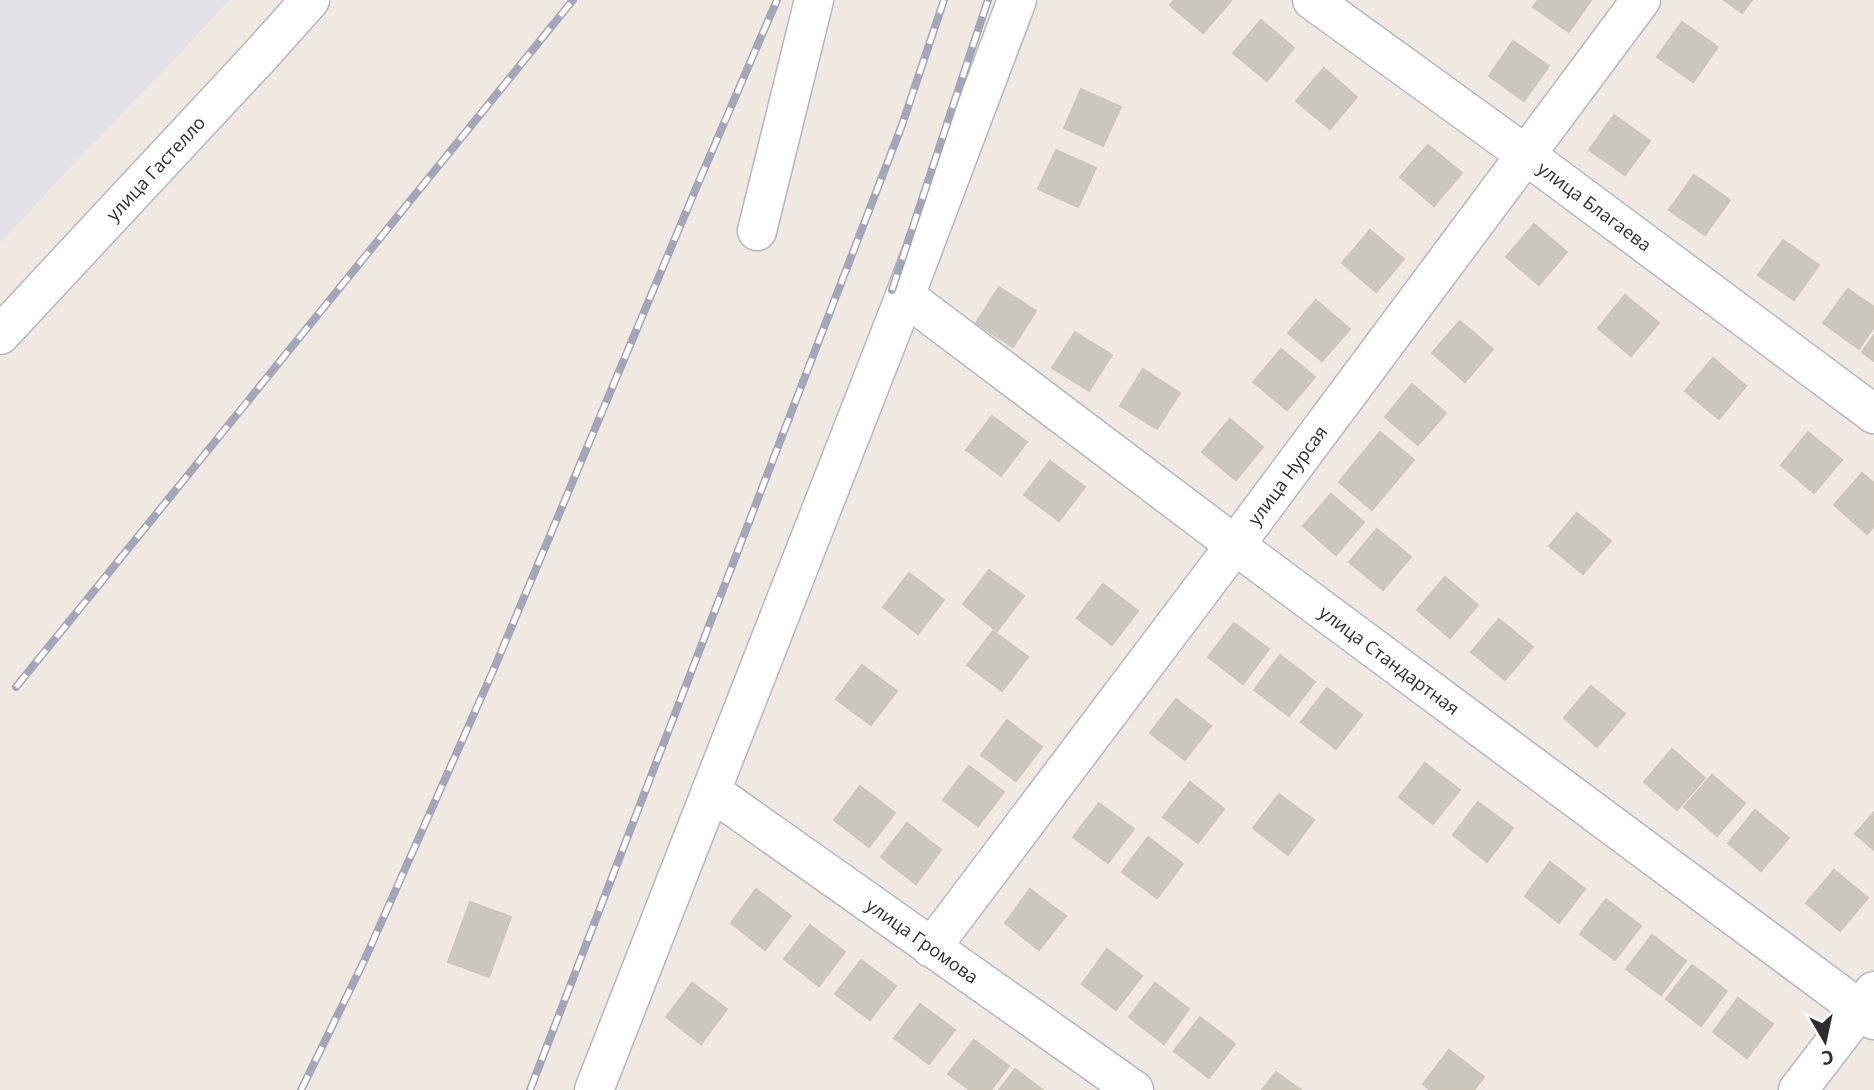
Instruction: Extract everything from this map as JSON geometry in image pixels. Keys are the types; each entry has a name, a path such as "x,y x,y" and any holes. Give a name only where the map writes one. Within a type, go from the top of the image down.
{"street":[{"name":"улица Гастелло","path":"0,335 310,0"},
{"path":"757,231 814,0"},
{"path":"594,1090 905,296 1017,0"},
{"name":"улица Благаева","path":"1312,0 1526,155 1874,414"},
{"name":"улица Нурсая","path":"931,948 1641,0"},
{"name":"улица Стандартная","path":"905,296 1235,545 1870,1007"},
{"name":"улица Громова","path":"711,792 1134,1090"},
{"path":"1798,1090 1870,1007"}],"shaded area":[{"path":"0,0 230,0 0,242"}],"building":[{"path":"1174,0 1231,1 1203,33 1170,5"},
{"path":"1538,0 1591,0 1569,32 1533,7"},
{"path":"1724,0 1752,0 1742,13"},
{"path":"1261,20 1294,48 1267,81 1233,53"},
{"path":"1682,22 1718,47 1693,82 1657,57"},
{"path":"1513,41 1549,66 1524,101 1489,76"},
{"path":"1324,68 1357,97 1330,129 1296,101"},
{"path":"1081,89 1121,107 1103,146 1064,128"},
{"path":"1614,115 1650,141 1625,175 1589,150"},
{"path":"1428,145 1462,173 1434,206 1400,177"},
{"path":"1056,150 1096,168 1078,207 1038,189"},
{"path":"1694,175 1730,200 1705,235 1669,210"},
{"path":"1534,224 1567,252 1539,285 1506,257"},
{"path":"1370,230 1404,259 1376,292 1342,263"},
{"path":"1783,240 1819,265 1794,300 1758,275"},
{"path":"999,287 1036,311 1013,347 976,323"},
{"path":"1848,289 1874,307 1874,327 1859,349 1823,323"},
{"path":"1625,295 1659,323 1631,356 1598,328"},
{"path":"1316,300 1350,329 1322,361 1288,333"},
{"path":"1460,321 1493,349 1465,382 1432,353"},
{"path":"1075,332 1112,355 1089,391 1052,368"},
{"path":"1874,335 1874,361 1862,352"},
{"path":"1281,349 1315,377 1287,410 1253,382"},
{"path":"1713,358 1746,386 1719,419 1685,391"},
{"path":"1143,369 1180,393 1157,429 1120,406"},
{"path":"1412,384 1446,413 1418,445 1385,417"},
{"path":"992,416 1027,442 1001,476 966,450"},
{"path":"1230,419 1263,447 1236,480 1202,452"},
{"path":"1380,432 1414,460 1372,510 1339,482"},
{"path":"1808,432 1842,460 1814,493 1781,465"},
{"path":"1050,461 1085,487 1059,521 1024,495"},
{"path":"1862,473 1874,483 1874,526 1867,534 1834,505"},
{"path":"1331,494 1364,522 1336,555 1303,526"},
{"path":"1577,513 1611,541 1583,574 1549,546"},
{"path":"1377,529 1411,557 1383,590 1349,562"},
{"path":"989,570 1024,596 997,631 963,604"},
{"path":"909,573 944,600 918,634 883,607"},
{"path":"1445,577 1478,605 1450,638 1417,610"},
{"path":"1103,584 1138,611 1112,645 1077,618"},
{"path":"1499,619 1533,647 1505,680 1471,652"},
{"path":"1234,623 1269,649 1243,684 1208,657"},
{"path":"993,631 1028,657 1002,691 967,665"},
{"path":"1280,655 1315,682 1289,716 1254,690"},
{"path":"862,665 897,691 871,725 836,699"},
{"path":"1591,686 1625,714 1597,747 1564,718"},
{"path":"1327,688 1362,715 1336,749 1301,722"},
{"path":"1176,699 1211,726 1185,760 1150,733"},
{"path":"1007,720 1042,747 1016,781 981,755"},
{"path":"1672,749 1705,778 1677,810 1644,782"},
{"path":"1425,763 1460,790 1433,824 1399,797"},
{"path":"969,766 1004,792 978,826 943,800"},
{"path":"1712,775 1745,803 1717,836 1684,807"},
{"path":"1190,782 1224,809 1198,843 1163,817"},
{"path":"860,786 895,813 869,847 834,820"},
{"path":"1279,794 1314,820 1288,855 1253,828"},
{"path":"1478,802 1513,828 1487,862 1453,835"},
{"path":"1099,803 1134,829 1108,863 1073,837"},
{"path":"1755,810 1789,838 1761,871 1728,843"},
{"path":"1874,812 1874,850 1855,834"},
{"path":"907,823 941,850 916,884 881,857"},
{"path":"1148,837 1183,864 1157,898 1122,872"},
{"path":"1550,862 1585,889 1559,923 1525,896"},
{"path":"1834,870 1868,898 1840,931 1806,903"},
{"path":"756,889 791,916 765,950 731,923"},
{"path":"1030,889 1066,916 1039,950 1005,923"},
{"path":"1606,899 1641,926 1615,960 1580,934"},
{"path":"470,902 511,917 489,977 448,962"},
{"path":"810,925 845,952 819,986 784,959"},
{"path":"1652,935 1686,961 1661,995 1626,969"},
{"path":"1107,949 1142,976 1116,1010 1082,984"},
{"path":"861,960 896,986 870,1020 835,994"},
{"path":"1692,965 1727,991 1701,1026 1666,999"},
{"path":"692,983 727,1009 701,1044 666,1017"},
{"path":"1155,983 1189,1009 1164,1044 1129,1017"},
{"path":"1738,998 1773,1024 1747,1058 1713,1032"},
{"path":"920,1004 955,1030 929,1064 894,1038"},
{"path":"1200,1017 1235,1044 1209,1078 1174,1051"},
{"path":"974,1040 1009,1066 991,1090 970,1090 948,1074"},
{"path":"1449,1050 1484,1077 1474,1090 1430,1090 1423,1084"},
{"path":"1015,1069 1043,1090 999,1090"},
{"path":"1276,1072 1301,1090 1262,1090"}],"railway":[{"path":"16,687 573,0"},
{"path":"301,1090 365,959 493,671 777,0"},
{"path":"530,1090 902,125 944,0"},
{"path":"892,290 988,0"}]}
